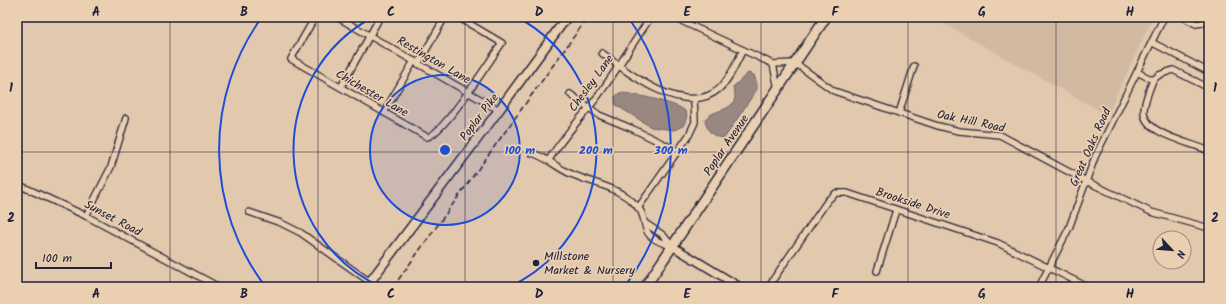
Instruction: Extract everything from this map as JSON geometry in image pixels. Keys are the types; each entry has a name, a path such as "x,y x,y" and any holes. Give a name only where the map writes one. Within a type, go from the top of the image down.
{"main road":[{"name":"Poplar Pike","path":"368,284 567,17"},
{"name":"Poplar Avenue","path":"645,287 826,17"}],"street":[{"name":"Chichester Lane","path":"315,17 292,59 427,137 435,134 441,128 468,93"},
{"name":"Restington Lane","path":"337,17 499,110"},
{"path":"341,87 380,17"},
{"path":"384,112 445,17"},
{"path":"458,17 502,43 468,93"},
{"name":"Chesley Lane","path":"549,160 560,141 589,108 651,17"},
{"path":"673,17 773,64 795,63"},
{"name":"Great Oaks Road","path":"1039,287 1069,228 1095,157 1153,43 1164,17"},
{"path":"1183,17 1196,24 1202,24 1206,17"},
{"path":"1153,43 1209,72"},
{"path":"602,53 618,66 652,86 681,98 694,99 705,97 719,88 726,80 743,50"},
{"name":"Oak Hill Road","path":"795,63 834,91 959,131 1000,136 1086,181 1151,212 1209,228"},
{"path":"773,64 778,89"},
{"path":"899,113 914,66"},
{"path":"1209,88 1174,70 1159,75 1153,80 1144,108 1147,121 1156,129 1183,143 1193,144 1209,151"},
{"path":"1137,72 1153,80"},
{"path":"570,94 589,108 610,120 633,129 678,151"},
{"path":"638,208 678,151 695,122 694,99"},
{"path":"86,216 111,167 126,118"},
{"path":"532,153 549,160 570,173 611,188 627,198 638,208 648,235 652,239 672,246 740,287"},
{"name":"Sunset Road","path":"17,184 86,216 219,287"},
{"name":"Brookside Drive","path":"768,287 828,200 836,193 847,193 998,243 1050,267 1088,287"},
{"path":"877,271 896,210"},
{"path":"249,212 281,223 301,233 368,284"},
{"path":"644,222 663,235 672,246"}],"shaded area":[{"path":"932,17 1153,17 1107,115"},
{"path":"748,73 754,75 757,89 725,137 721,138 715,136 709,131 705,120 708,116 727,108 734,102 735,96 733,87"},
{"path":"619,93 633,94 654,99 681,108 687,114 685,123 683,126 674,130 651,127 616,105 615,97"}],"railway":[{"path":"393,287 588,17"}],"place":[{"name":"Millstone Market & Nursery","path":"536,263"}]}
